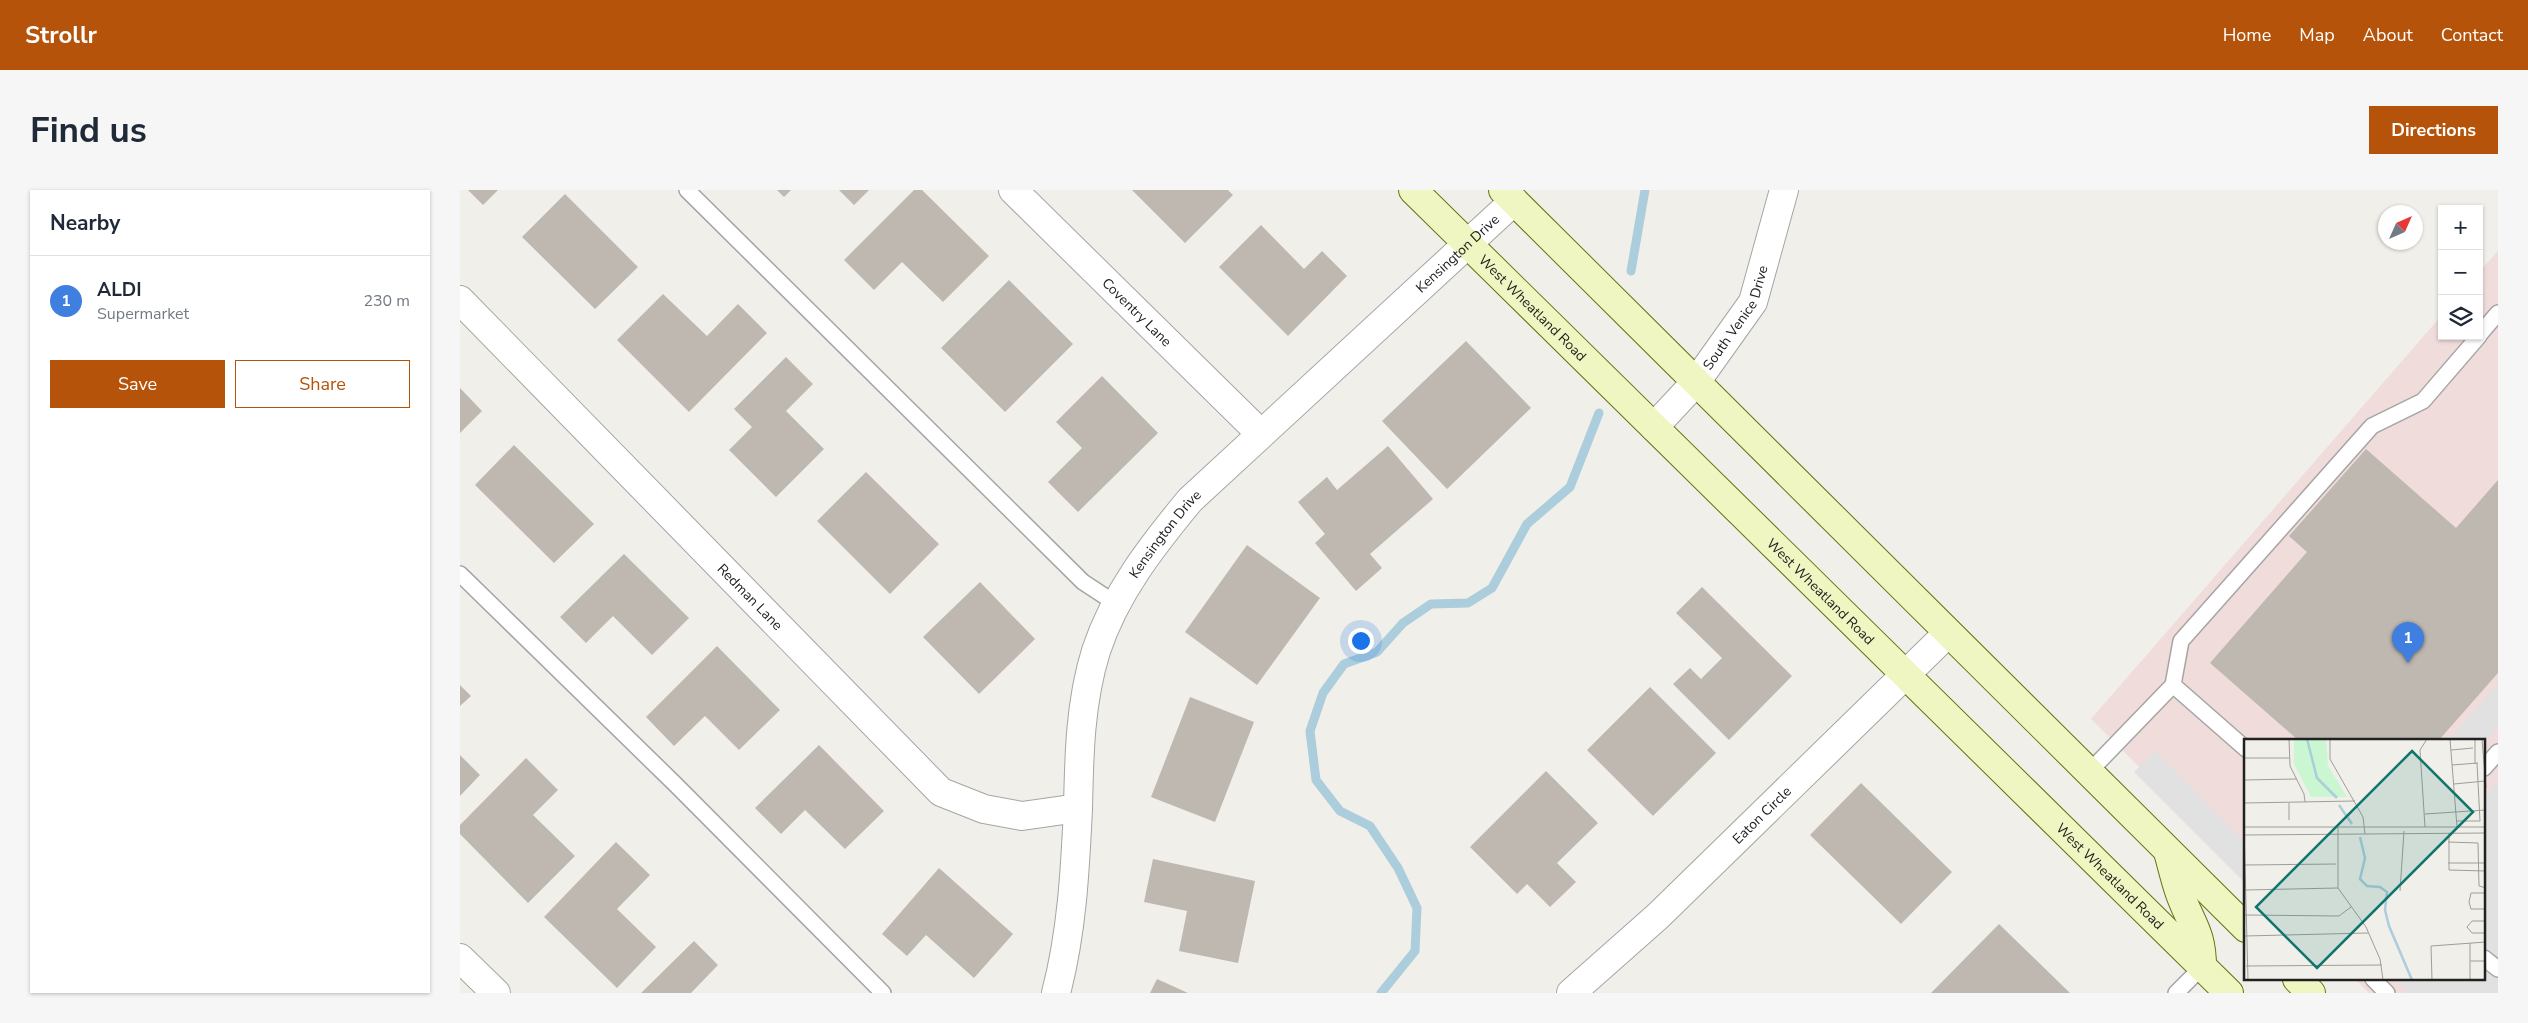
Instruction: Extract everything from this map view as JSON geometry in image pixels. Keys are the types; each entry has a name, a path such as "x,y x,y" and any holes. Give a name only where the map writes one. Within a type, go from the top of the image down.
{"main road":[{"name":"West Wheatland Road","path":"1413,190 2229,993"},
{"path":"1509,196 2244,926"},
{"path":"2168,851 2180,895 2194,921 2202,946 2202,967"},
{"path":"2298,980 2311,993"}],"street":[{"name":"Coventry Lane","path":"1013,190 1261,434"},
{"name":"South Venice Drive","path":"1654,427 1696,382 1754,302 1784,190"},
{"name":"Kensington Drive","path":"1056,993 1064,962 1074,895 1079,733 1096,651 1115,604 1148,551 1190,500 1467,243 1509,196"},
{"name":"Redman Lane","path":"460,300 941,792 984,809 1022,816 1078,808"},
{"name":"Eaton Circle","path":"1571,993 1658,916 1948,633"},
{"path":"460,958 496,993"}],"lane":[{"path":"687,190 1083,582 1115,604"},
{"path":"2483,331 2498,314"},
{"path":"2089,772 2173,685 2181,640 2372,426 2423,401 2476,340"},
{"path":"460,574 670,778 883,993"},
{"path":"2173,685 2244,747"},
{"path":"2486,766 2498,752"},
{"path":"2486,960 2498,969"},
{"path":"2176,993 2202,967"},
{"path":"2374,980 2387,993"}],"shaded area":[{"path":"2498,251 2498,993 2369,993 2356,980 2486,980 2486,739 2244,739 2244,871 2091,719 2438,320 2438,340 2483,340 2483,268"},
{"path":"2498,683 2498,726 2486,740 2450,739"},
{"path":"2155,751 2244,841 2244,882 2134,772"},
{"path":"2498,781 2498,993 2409,993 2393,980 2486,980 2486,795"}],"building":[{"path":"468,190 498,190 483,205"},
{"path":"777,190 791,190 784,197"},
{"path":"839,190 869,190 854,205"},
{"path":"914,190 922,190 989,256 943,302 902,262 874,290 844,260"},
{"path":"1132,190 1228,190 1233,195 1185,243"},
{"path":"565,194 638,267 595,309 522,237"},
{"path":"1261,225 1304,269 1322,251 1347,276 1288,336 1219,267"},
{"path":"1009,280 1073,344 1005,412 941,348"},
{"path":"663,294 707,336 738,304 767,333 689,412 617,340"},
{"path":"1466,341 1531,408 1447,489 1382,421"},
{"path":"786,357 813,384 786,411 824,449 776,497 729,450 752,427 734,409"},
{"path":"1102,376 1158,433 1078,512 1048,482 1082,448 1056,422"},
{"path":"460,388 482,411 460,433"},
{"path":"514,445 594,524 554,563 475,485"},
{"path":"1388,446 1433,499 1370,554 1382,568 1356,591 1315,543 1325,534 1298,502 1327,477 1337,490"},
{"path":"2366,449 2456,528 2498,480 2498,673 2440,739 2297,739 2210,663 2307,552 2289,536"},
{"path":"866,472 939,544 890,594 817,521"},
{"path":"1247,545 1320,598 1257,685 1185,632"},
{"path":"624,554 689,618 652,655 613,616 586,643 560,617"},
{"path":"980,582 1035,639 979,694 923,637"},
{"path":"1702,587 1792,676 1729,740 1673,684 1690,668 1701,679 1722,658 1676,613"},
{"path":"717,646 780,710 739,750 705,716 674,746 646,717"},
{"path":"460,685 471,696 460,706"},
{"path":"1650,687 1716,753 1653,816 1587,750"},
{"path":"1190,697 1254,722 1215,822 1151,797"},
{"path":"819,745 884,811 845,849 805,810 781,834 755,808"},
{"path":"460,755 480,775 460,796"},
{"path":"526,758 558,790 533,815 575,856 528,903 460,834 460,825"},
{"path":"1546,771 1598,823 1557,863 1576,882 1550,907 1527,884 1517,894 1470,847"},
{"path":"1861,783 1952,872 1901,924 1810,835"},
{"path":"616,842 650,875 617,909 656,947 617,988 544,917"},
{"path":"1153,859 1255,881 1238,963 1179,951 1187,911 1144,902"},
{"path":"939,868 1013,934 974,978 926,935 907,956 882,934"},
{"path":"1999,924 2070,993 1931,993"},
{"path":"694,941 718,965 691,993 641,993"},
{"path":"1157,979 1188,993 1150,993"}],"waterway":[{"path":"1631,271 1645,190"},
{"path":"1381,993 1415,951 1417,908 1398,868 1370,826 1340,811 1316,780 1310,731 1323,693 1344,664 1377,652 1403,623 1431,604 1468,603 1492,588 1527,524 1570,487 1599,413"}],"place":[{"name":"ALDI","path":"2408,663"}]}
